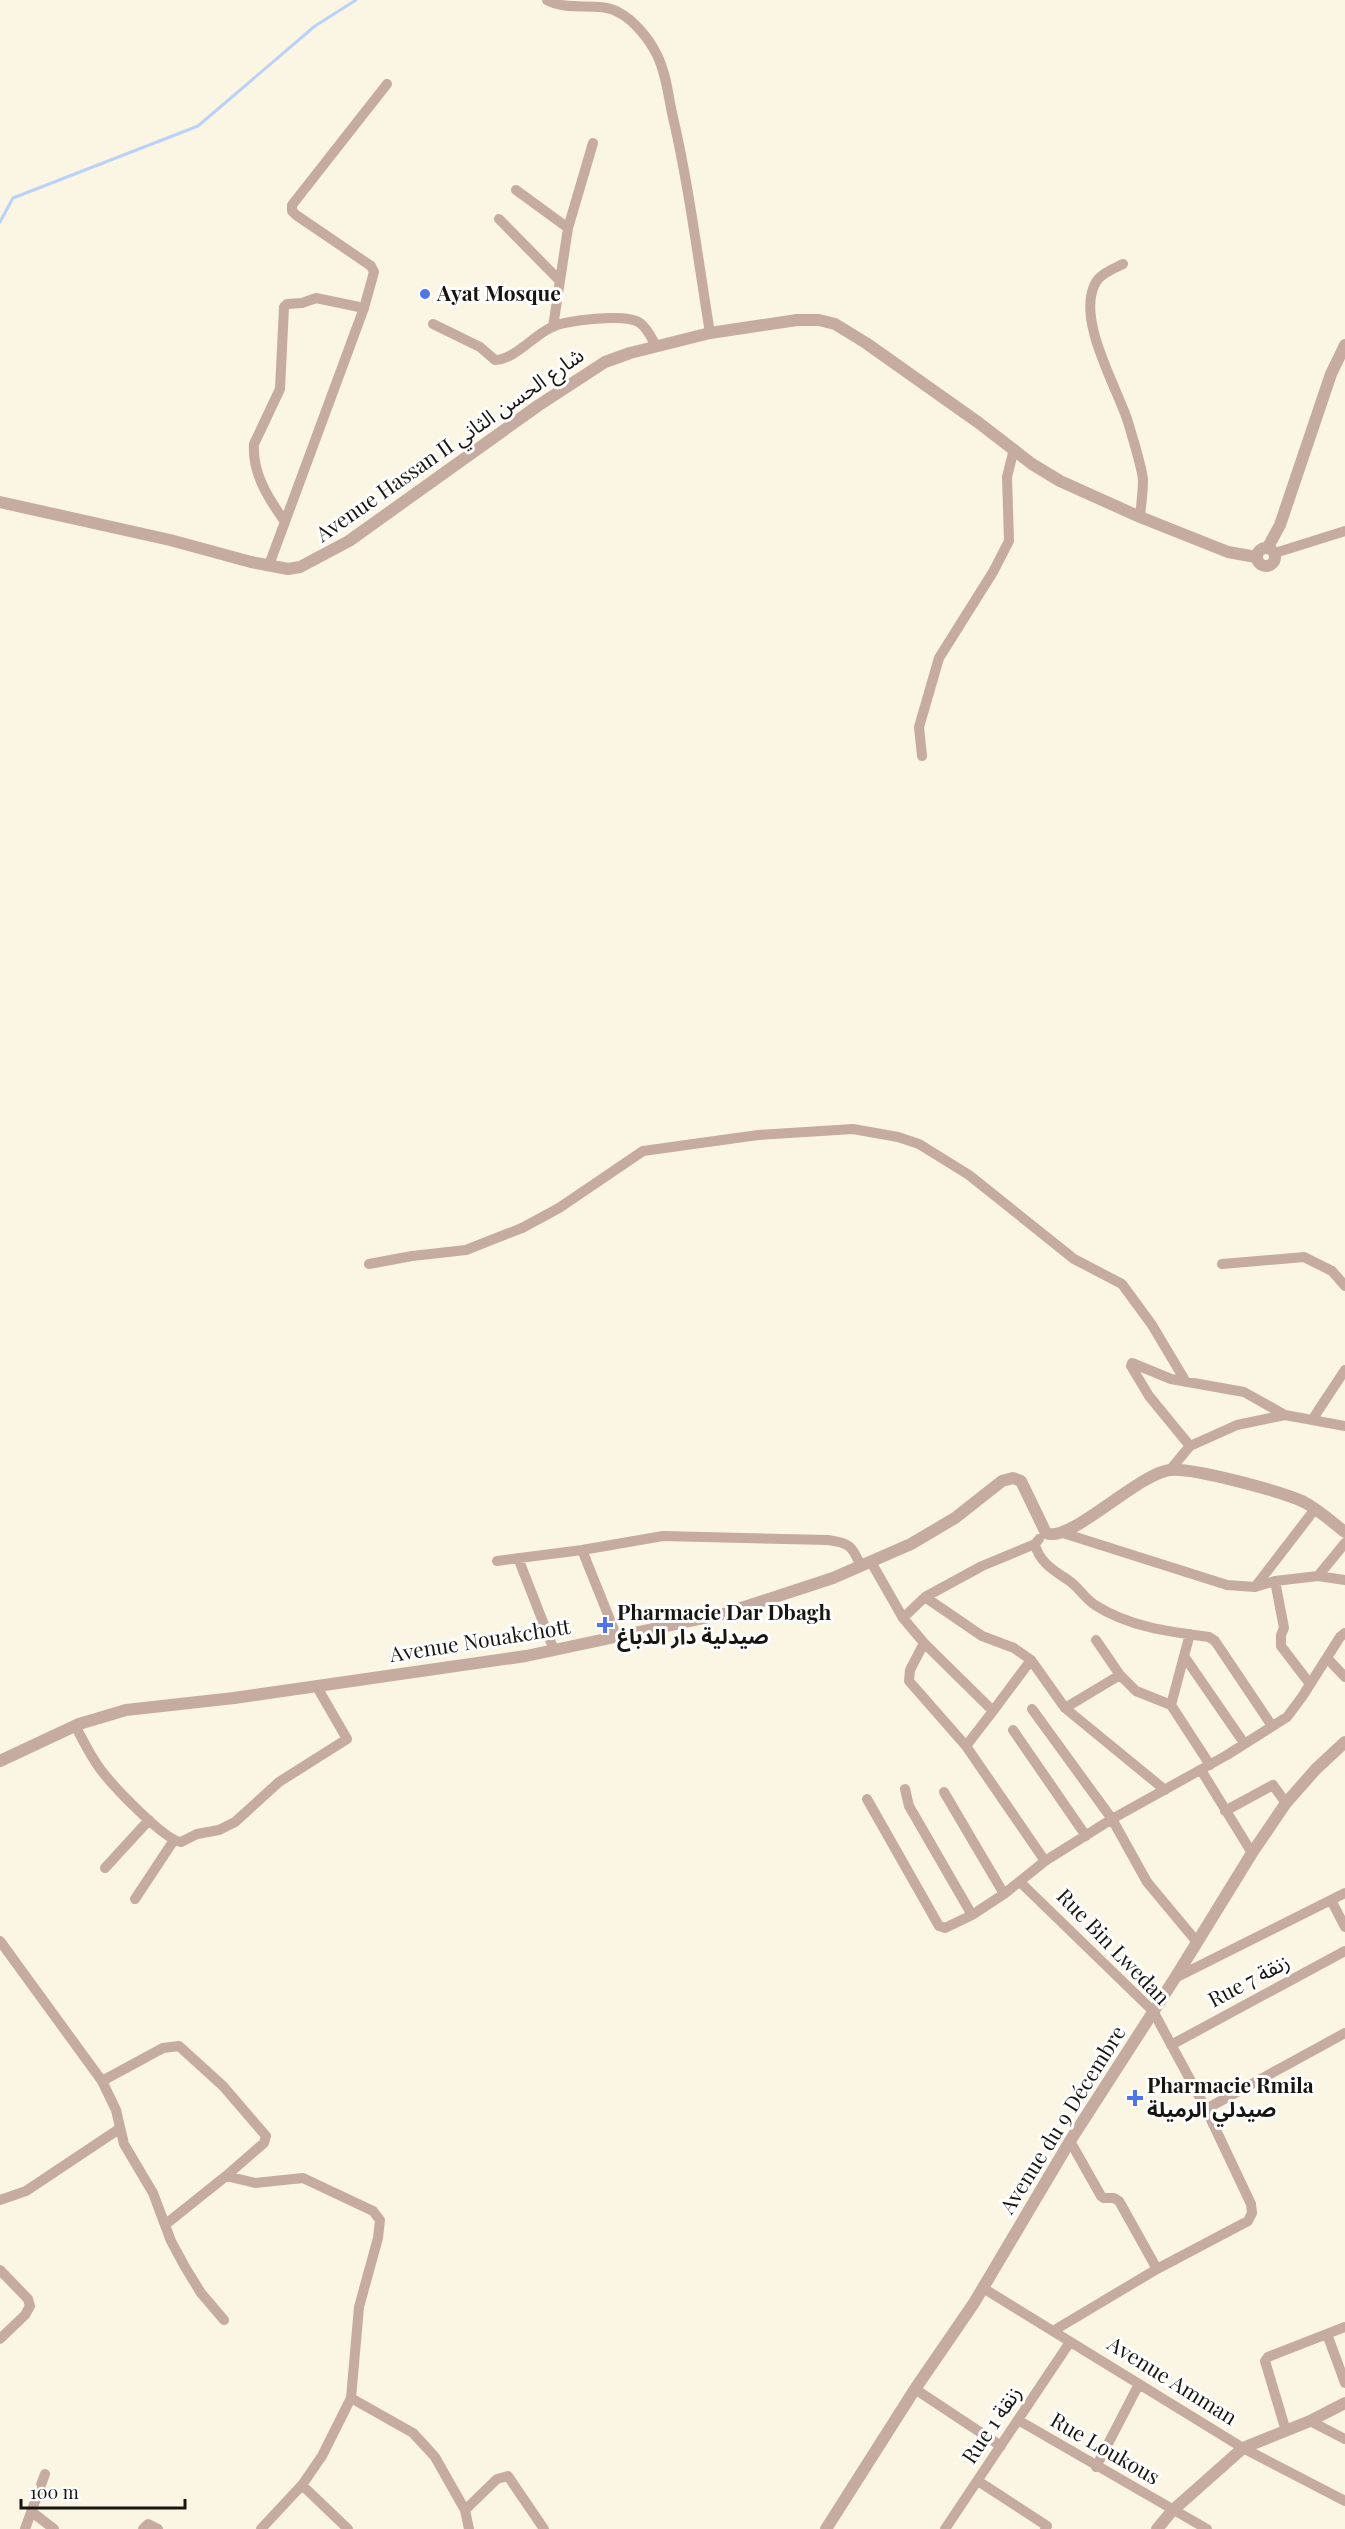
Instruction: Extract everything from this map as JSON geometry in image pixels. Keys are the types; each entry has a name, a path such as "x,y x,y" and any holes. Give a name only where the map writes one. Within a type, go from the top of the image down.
{"street":[{"path":"547,0 564,6 617,11 635,25 657,54 682,160 710,333"},
{"path":"269,565 364,308 373,268 296,215 292,208 387,84"},
{"path":"553,327 568,228 593,143"},
{"path":"516,190 568,228"},
{"path":"499,219 559,280"},
{"path":"1122,264 1105,273 1097,281 1091,307 1092,322 1108,374 1128,422 1143,478 1140,517"},
{"path":"285,522 265,490 255,467 254,454 255,444 280,389 284,307 287,304 302,303 316,298 364,308"},
{"path":"433,324 480,347 495,360 510,356 553,327 580,321 631,319 646,329 656,346"},
{"name":"Avenue Hassan II شارع الحسن الثاني","path":"0,502 269,565 288,569 300,567 319,559 348,541 588,371 630,353 710,333 796,320 819,320 835,324 866,343 1060,481 1140,517 1228,552 1257,557 1259,550 1271,550"},
{"path":"1271,550 1331,374 1339,353 1345,345"},
{"path":"922,756 919,727 939,658 993,572 1009,541 1007,477 1014,450"},
{"path":"1271,550 1345,531"},
{"path":"369,1264 424,1254 466,1250 515,1231 550,1214 643,1150 737,1137 853,1129 898,1137 919,1144 976,1180 1074,1259 1122,1284 1152,1326 1186,1382"},
{"path":"1222,1264 1304,1257 1332,1271 1345,1286"},
{"path":"1190,1446 1149,1396 1131,1364 1134,1363 1171,1379 1244,1392 1285,1415"},
{"path":"1311,1419 1345,1371"},
{"path":"903,1618 925,1597 982,1566 1035,1544 1046,1533 1054,1535 1064,1533 1124,1492 1170,1470 1190,1446 1237,1425 1285,1415 1345,1425"},
{"path":"1170,1470 1207,1474 1288,1495 1315,1509 1345,1532"},
{"name":"Avenue Nouakchott","path":"0,1761 75,1725 126,1710 317,1687 554,1650 723,1614 866,1564 935,1532 1007,1479 1021,1481 1046,1533"},
{"path":"1255,1587 1315,1509"},
{"path":"1064,1533 1227,1585 1255,1587 1275,1581 1318,1576 1345,1580"},
{"path":"497,1561 663,1536 842,1542 852,1548 866,1564 903,1618 924,1643 993,1711"},
{"path":"1318,1576 1345,1543"},
{"path":"1035,1544 1040,1558 1097,1606 1136,1624 1209,1637 1215,1641 1272,1726"},
{"path":"582,1550 617,1636"},
{"path":"518,1558 554,1650"},
{"path":"1275,1581 1284,1628 1281,1635 1281,1646 1310,1684"},
{"path":"925,1597 982,1636 1014,1648 1031,1660 1065,1708 1165,1790"},
{"path":"867,1798 939,1926 945,1928 972,1915 1004,1894 1045,1861 1112,1819 1205,1767 1287,1717 1296,1707 1340,1637 1345,1633"},
{"path":"1171,1705 1190,1634"},
{"path":"1096,1640 1120,1675 1141,1695 1171,1705 1205,1767 1225,1811 1252,1852"},
{"path":"924,1643 910,1670 909,1681 966,1746 1045,1861"},
{"path":"1184,1656 1244,1743"},
{"path":"1327,1658 1345,1677"},
{"path":"966,1746 1031,1660"},
{"path":"1065,1708 1120,1675"},
{"path":"75,1725 101,1771 149,1820 174,1840 181,1842 197,1834 228,1826 244,1815 279,1782 347,1740 317,1687"},
{"path":"1032,1709 1112,1819 1148,1882 1197,1942"},
{"path":"1013,1730 1086,1836"},
{"name":"Avenue du 9 Décembre","path":"826,2529 915,2389 983,2288 1070,2141 1175,1978 1252,1852 1286,1803 1345,1742"},
{"path":"1225,1811 1273,1785 1286,1803"},
{"path":"905,1789 909,1806 972,1915"},
{"path":"944,1792 1004,1894"},
{"path":"105,1868 149,1820"},
{"path":"135,1899 174,1840"},
{"name":"Rue Bin Lwedan","path":"1020,1882 1153,2012 1206,2109 1251,2204 1252,2213 1248,2221 1157,2269"},
{"path":"1175,1978 1345,1893"},
{"path":"1331,1900 1345,1927"},
{"path":"0,1941 102,2081 116,2110 124,2144 153,2193 171,2241 201,2293 224,2320"},
{"name":"Rue 7 زنقة","path":"1172,2045 1345,1951"},
{"path":"1206,2109 1345,2033"},
{"path":"102,2081 163,2048 175,2045 185,2050 224,2086 266,2136 264,2143 166,2223"},
{"path":"0,2200 26,2191 119,2129"},
{"path":"1053,2331 1157,2269 1119,2201 1101,2196 1070,2141"},
{"path":"226,2176 255,2183 303,2178 377,2215 380,2220 378,2238 359,2307 351,2398 322,2456 302,2485 261,2529"},
{"path":"0,2270 28,2299 30,2306 25,2315 0,2339"},
{"name":"Avenue Amman","path":"983,2288 1243,2448 1345,2501"},
{"path":"1286,2431 1265,2361 1345,2327"},
{"path":"1327,2334 1345,2383"},
{"name":"Rue 1 زنقة","path":"945,2529 1070,2342"},
{"path":"1096,2467 1139,2384"},
{"path":"915,2389 1001,2446"},
{"path":"351,2398 413,2433 435,2457 465,2510 469,2529"},
{"path":"1157,2529 1172,2511 1243,2448 1310,2421 1345,2403"},
{"name":"Rue Loukous","path":"1018,2420 1172,2511 1207,2529"},
{"path":"1310,2421 1345,2439"},
{"path":"25,2529 45,2474"},
{"path":"465,2510 497,2479 507,2475 544,2529"},
{"path":"978,2481 1046,2528"},
{"path":"302,2485 348,2529"},
{"path":"32,2512 54,2529"},
{"path":"143,2529 148,2524 158,2529"}],"waterway":[{"path":"0,222 13,198 198,126 315,26 356,0"}],"place":[{"name":"Ayat Mosque","path":"425,294"},
{"name":"Pharmacie Dar Dbagh صيدلية دار الدباغ","path":"605,1625"},
{"name":"Pharmacie Rmila صيدلي الرميلة","path":"1135,2098"}]}
